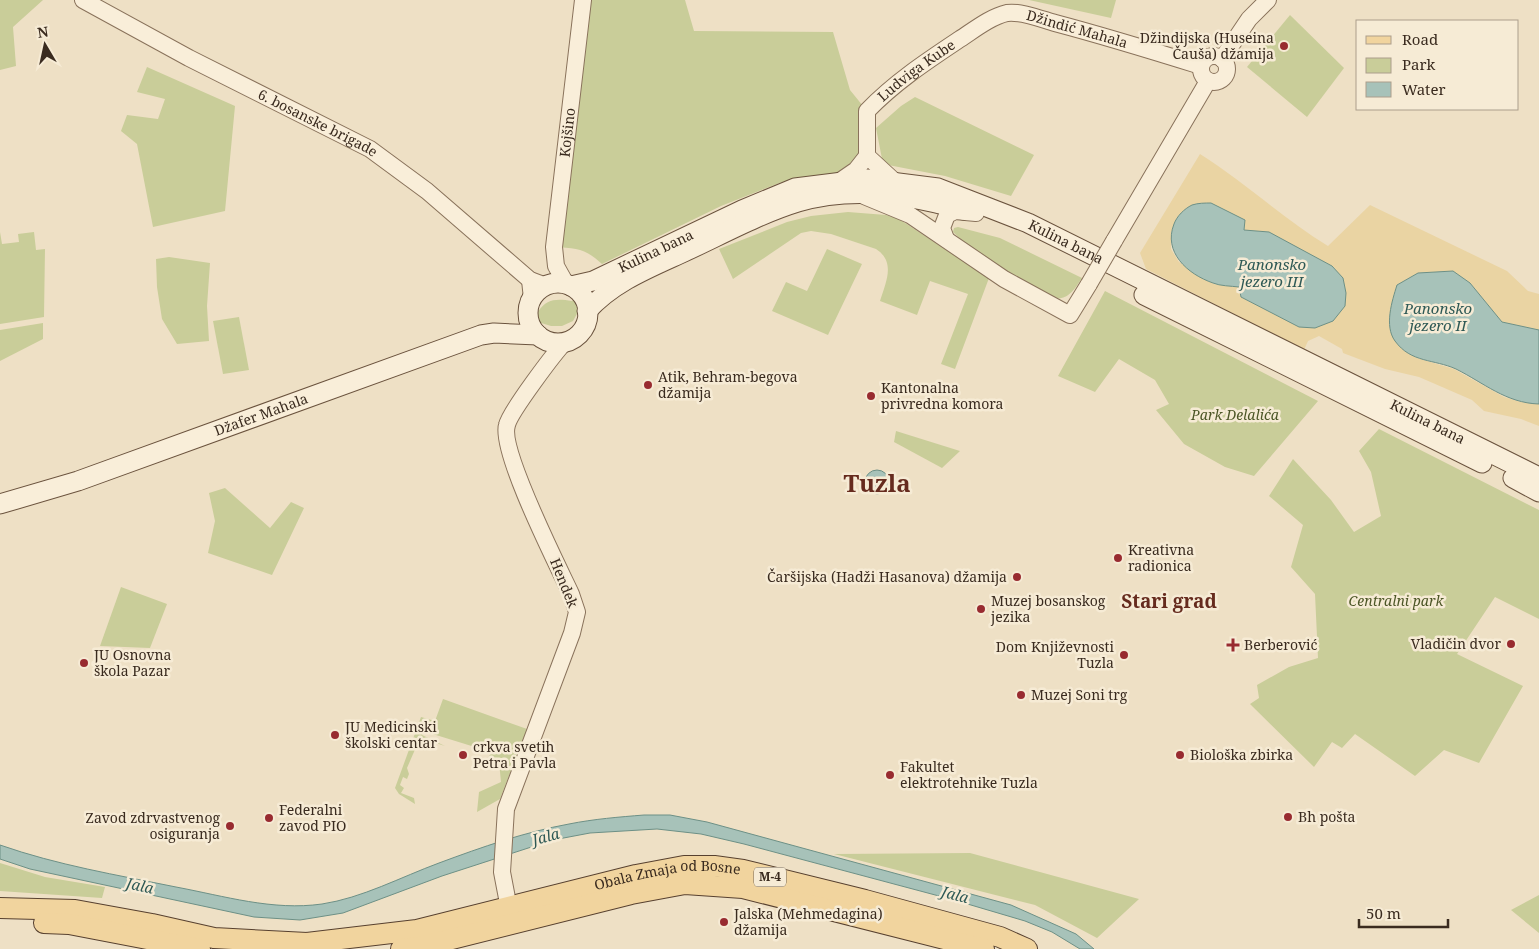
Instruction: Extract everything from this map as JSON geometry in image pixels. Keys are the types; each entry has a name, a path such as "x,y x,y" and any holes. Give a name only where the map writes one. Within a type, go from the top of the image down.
{"main road":[{"name":"Kulina bana","path":"552,284 593,281 716,222 795,188 867,179 893,180 938,188 1028,223 1539,477"},
{"name":"Kulina bana","path":"587,311 612,288 748,222 799,202 858,194 938,202 976,213 1539,492"},
{"path":"552,284 580,294 587,311 583,328 576,336 566,341 558,342 541,337 530,324 530,301 552,284"},
{"name":"Džafer Mahala","path":"0,504 28,494 78,481 454,344 494,333 518,317 530,301"},
{"name":"Džafer Mahala","path":"494,333 541,337"},
{"name":"Džafer Mahala","path":"0,497 28,494"},
{"name":"Obala Zmaja od Bosne","path":"72,917 152,924 214,938 307,943 417,930 636,875 684,866 714,866 743,870 865,900 1000,937 1027,949"},
{"name":"Obala Zmaja od Bosne","path":"401,949 420,947 508,908 631,894 685,884 713,884 743,888 984,949"},
{"name":"M-4","path":"0,908 72,917 200,949"},
{"name":"M-4","path":"0,921 72,917"}],"street":[{"name":"6. bosanske brigade","path":"83,0 188,58 370,149 552,284"},
{"name":"Kojšino","path":"552,284 556,266 554,247 583,0"},
{"path":"1222,59 1249,18 1268,0"},
{"name":"Džindić Mahala","path":"1008,13 1031,16 1113,38 1204,74"},
{"name":"Ludviga Kube","path":"867,156 867,111 903,78 986,22 1008,13"},
{"path":"858,194 910,215 1004,279 1070,316 1114,241 1204,74 1204,60 1211,56 1222,59 1227,66 1226,75 1219,81 1204,74"},
{"path":"840,181 856,170 867,156 893,180"},
{"path":"946,239 942,228 946,215 955,211 976,213"},
{"path":"541,337 550,347 552,358"},
{"name":"Hendek","path":"508,908 502,872 505,827 522,763 541,718 572,633 577,612 571,594 521,484 505,433 510,417 566,341"}],"green space":[{"path":"0,0 43,0 13,27 16,66 0,70"},
{"path":"583,0 685,0 694,31 833,32 850,90 867,111 867,156 851,174 782,182 721,206 602,264 581,250 554,247"},
{"path":"1029,0 1116,0 1111,18"},
{"path":"1290,15 1344,68 1307,117 1247,67"},
{"path":"147,67 235,106 225,211 153,227 137,144 121,131 127,115 158,119 165,99 137,92"},
{"path":"915,97 1034,155 1011,196 945,176 883,164 876,128 901,106"},
{"path":"848,212 886,215 899,219 989,278 955,369 941,364 968,294 930,281 917,315 880,301 888,273 888,266 882,254 876,249 831,234 811,231 801,233 733,279 719,249 787,222 811,216"},
{"path":"958,227 1000,238 1082,278 1070,294 1062,298 1052,298 971,249 953,232 954,228"},
{"path":"0,232 2,244 19,242 18,234 34,232 36,250 45,249 44,317 0,324"},
{"path":"827,249 862,264 828,335 772,311 786,282 807,291"},
{"path":"169,257 210,263 207,306 209,341 177,344 162,319 157,287 156,259"},
{"name":"Park Delalića","path":"1105,291 1318,401 1254,476 1225,467 1184,444 1156,410 1169,404 1155,380 1119,359 1095,392 1058,376"},
{"path":"575,298 578,312 573,321 562,326 551,326 538,322 538,312 545,304 553,300 572,301"},
{"path":"239,317 249,370 223,374 213,321"},
{"path":"43,323 43,339 0,361 0,330"},
{"name":"Centralni park","path":"1379,429 1539,510 1539,619 1495,597 1457,654 1523,686 1479,763 1444,750 1415,776 1355,734 1342,748 1332,742 1314,767 1250,704 1259,698 1257,685 1289,667 1318,658 1315,594 1291,567 1303,525 1269,496 1293,459 1331,500 1354,532 1381,516 1371,472 1359,451"},
{"path":"896,431 960,451 942,468 894,442"},
{"path":"225,488 270,528 291,502 304,508 272,575 208,553 215,521 209,493"},
{"path":"121,587 167,604 150,648 100,646"},
{"path":"443,699 527,729 500,799 477,812 479,792 501,782 499,762 489,757 491,752 423,731 422,735 445,746 420,738 407,768 409,774 407,779 403,777 400,785 404,788 401,793 414,798 415,804 399,794 395,788 421,717 435,721"},
{"path":"970,853 1139,899 1097,938 1035,905 834,854"},
{"path":"0,863 45,877 105,887 102,898 0,891"},
{"path":"1539,895 1539,933 1511,910"}],"sand":[{"path":"1200,154 1328,246 1370,205 1507,271 1528,291 1539,294 1539,330 1502,322 1470,283 1453,271 1418,273 1397,285 1395,341 1417,358 1454,369 1504,397 1521,402 1539,404 1539,426 1521,419 1484,411 1472,400 1419,377 1385,369 1343,353 1342,349 1319,336 1308,341 1304,350 1146,269 1140,253","holes":["1211,203 1244,230 1269,232 1299,327 1241,297 1239,287 1214,284 1179,262 1171,249 1171,232 1192,205"]}],"water":[{"name":"Panonsko jezero III","path":"1211,203 1245,220 1244,230 1269,232 1332,266 1343,278 1346,293 1345,306 1333,321 1315,328 1299,327 1241,297 1239,287 1213,283 1186,268 1175,253 1172,244 1171,234 1174,224 1179,216 1192,205"},
{"name":"Panonsko jezero II","path":"1453,271 1470,283 1502,322 1539,330 1539,404 1516,400 1456,369 1416,357 1401,348 1395,341 1389,321 1397,285 1418,273"},
{"path":"877,470 885,474 889,482 885,490 877,494 869,490 865,482 869,474"},
{"name":"Jala","path":"644,815 670,815 707,822 1011,905 1076,934 1094,949 1080,949 1052,932 1025,921 954,900 744,844 701,834 657,829 590,833 553,840 442,876 343,913 300,920 254,917 30,869 0,859 0,845 65,864 109,874 230,898 285,906 304,906 352,897 471,851 536,831 588,821"}],"place":[{"name":"Džindijska (Huseina Čauša) džamija","path":"1284,46"},
{"name":"Atik, Behram-begova džamija","path":"648,385"},
{"name":"Kantonalna privredna komora","path":"871,396"},
{"name":"Kreativna radionica","path":"1118,558"},
{"name":"Čaršijska (Hadži Hasanova) džamija","path":"1017,577"},
{"name":"Muzej bosanskog jezika","path":"981,609"},
{"name":"Vladičin dvor","path":"1511,644"},
{"name":"Berberović","path":"1233,645"},
{"name":"Dom Književnosti Tuzla","path":"1124,655"},
{"name":"JU Osnovna škola Pazar","path":"84,663"},
{"name":"Muzej Soni trg","path":"1021,695"},
{"name":"JU Medicinski školski centar","path":"335,735"},
{"name":"crkva svetih Petra i Pavla","path":"463,755"},
{"name":"Biološka zbirka","path":"1180,755"},
{"name":"Fakultet elektrotehnike Tuzla","path":"890,775"},
{"name":"Bh pošta","path":"1288,817"},
{"name":"Federalni zavod PIO","path":"269,818"},
{"name":"Zavod zdrvastvenog osiguranja","path":"230,826"},
{"name":"Jalska (Mehmedagina) džamija","path":"724,922"}],"district":[{"name":"Tuzla","path":"877,484"},
{"name":"Stari grad","path":"1169,601"}]}
